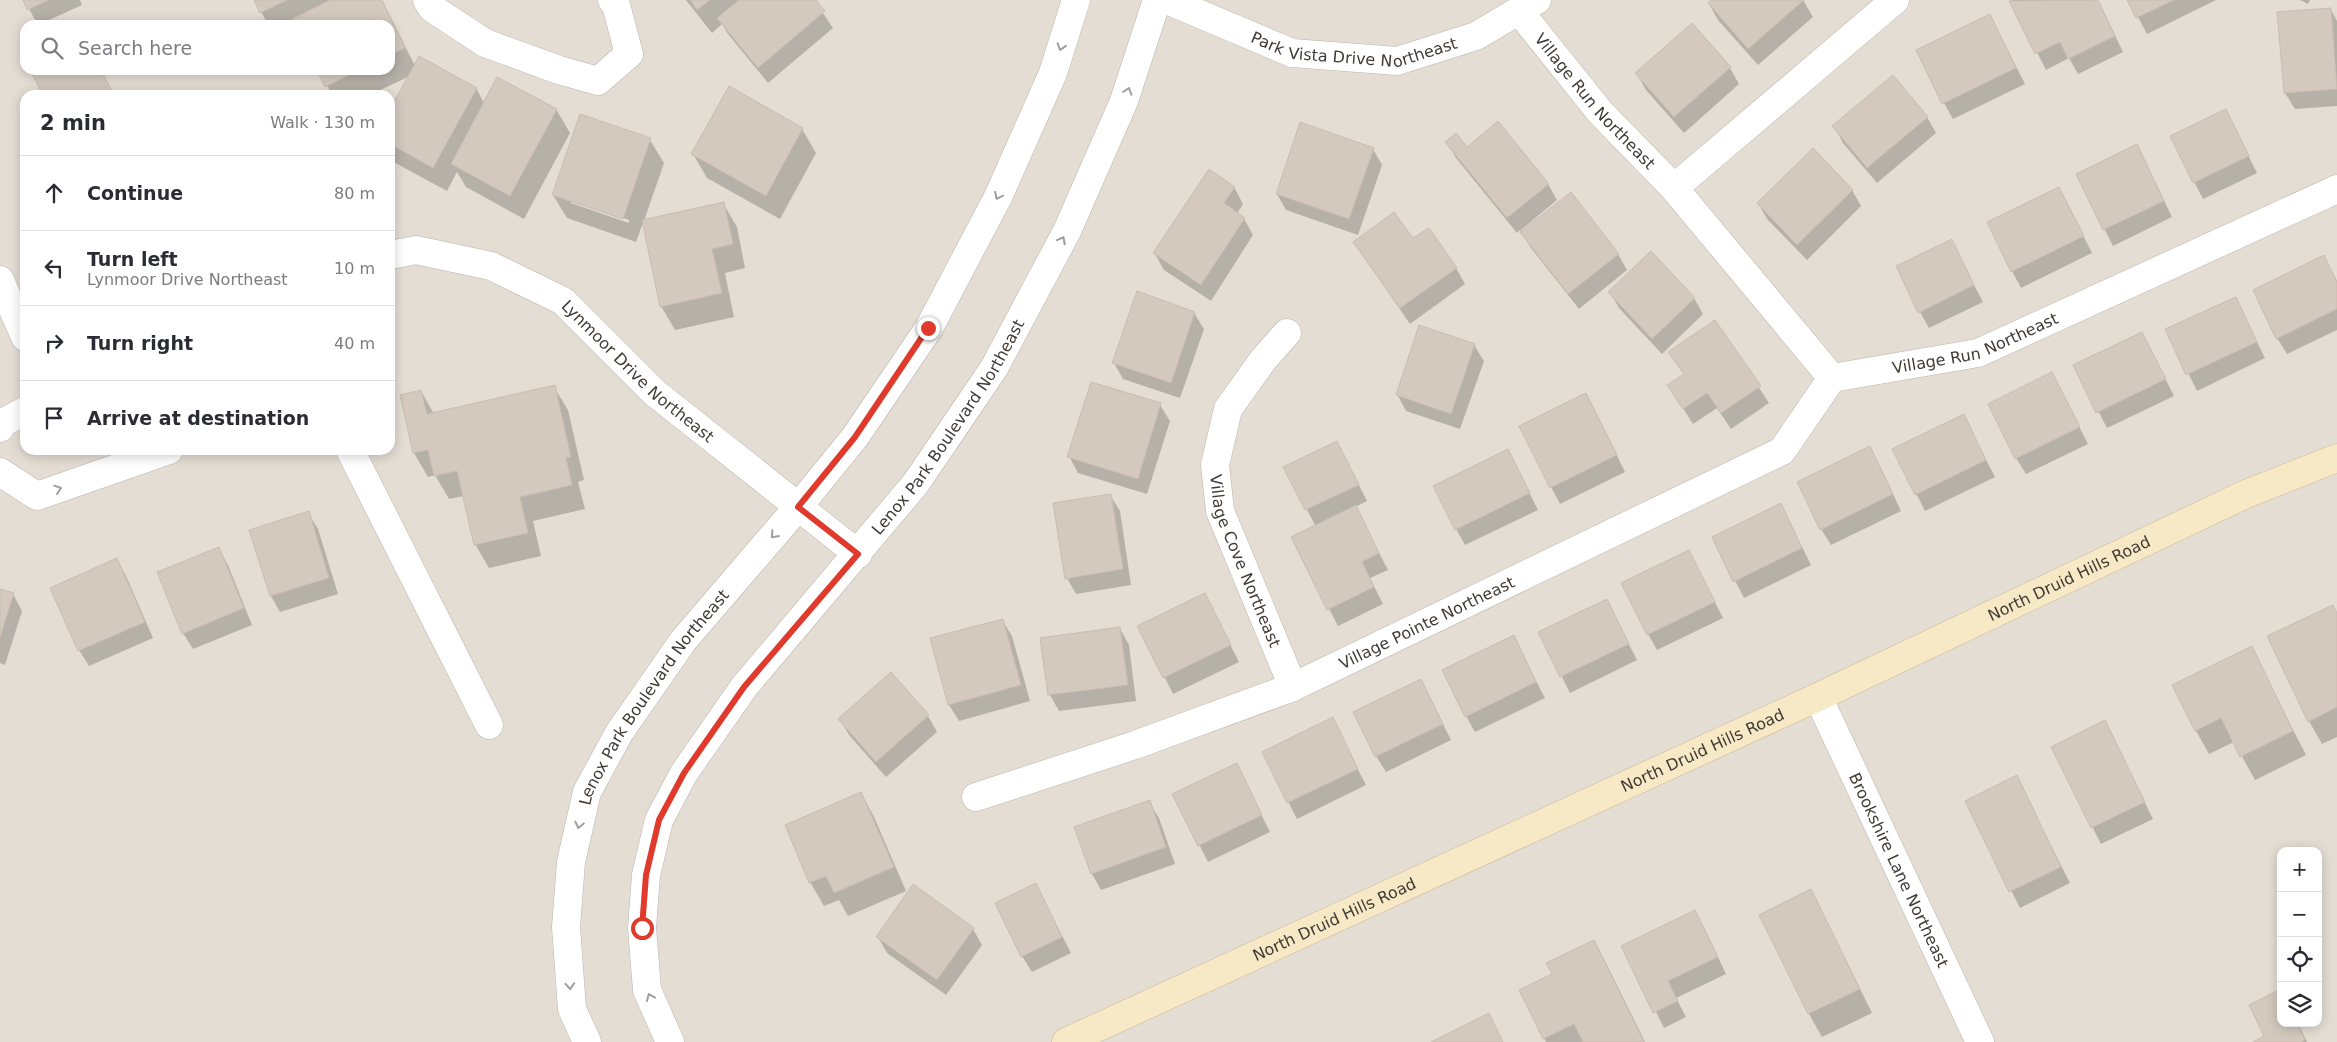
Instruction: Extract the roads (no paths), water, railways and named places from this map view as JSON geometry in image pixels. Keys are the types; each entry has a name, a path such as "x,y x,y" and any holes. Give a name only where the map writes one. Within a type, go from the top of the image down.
{"main road":[{"name":"North Druid Hills Road","path":"1066,1042 1818,697 2246,494 2337,458"}],"street":[{"path":"427,0 432,8 485,42 559,70 598,81 629,54 616,4 612,0"},
{"name":"Lenox Park Boulevard Northeast","path":"587,1042 572,1009 566,927 571,862 587,792 619,733 683,641 798,507 855,437 928,328 998,196 1053,73 1076,0"},
{"name":"Lenox Park Boulevard Northeast","path":"670,1042 647,990 642,928 646,875 659,820 684,773 744,687 916,483 994,368 1067,230 1124,101 1157,0"},
{"name":"Park Vista Drive Northeast","path":"1167,0 1292,53 1397,61 1476,36 1528,5"},
{"path":"1674,188 1895,0"},
{"name":"Village Run Northeast","path":"1528,5 1600,112 1674,188 1832,378 1978,353 2337,189"},
{"name":"Lynmoor Drive Northeast","path":"395,254 416,250 491,266 563,301 656,394 858,554"},
{"path":"0,280 20,326"},
{"name":"Village Cove Northeast","path":"1288,333 1263,360 1228,409 1215,466 1220,511 1293,687"},
{"name":"Village Pointe Northeast","path":"976,797 1135,745 1293,687 1782,451 1832,378"},
{"path":"0,428 0,424 20,414"},
{"path":"0,472 37,496 155,455"},
{"path":"353,455 489,725"},
{"name":"Brookshire Lane Northeast","path":"1818,697 1980,1042"}]}
